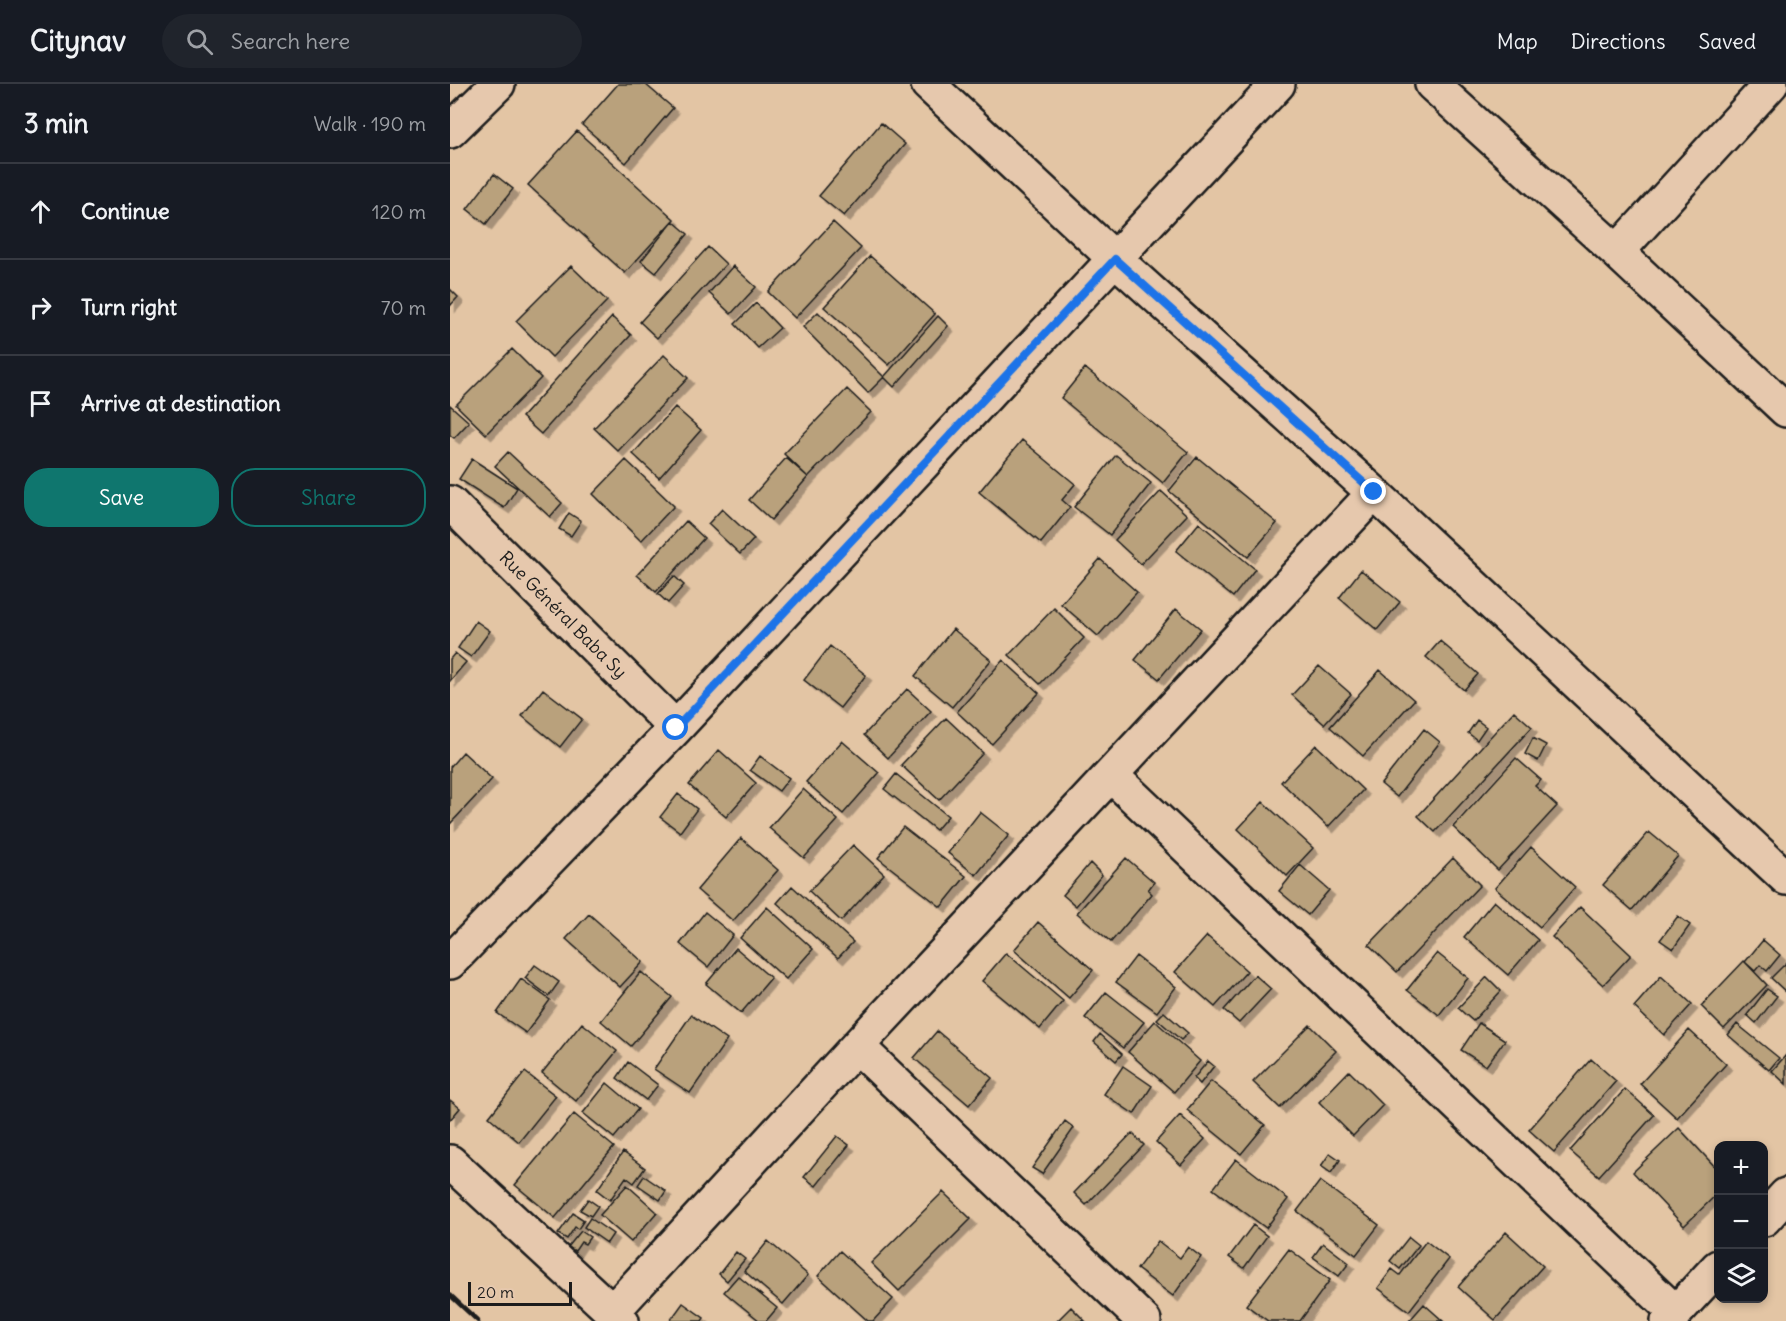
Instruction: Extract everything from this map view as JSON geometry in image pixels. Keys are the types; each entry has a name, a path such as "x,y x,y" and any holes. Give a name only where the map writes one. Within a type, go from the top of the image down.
{"street":[{"path":"450,131 498,84"},
{"path":"928,84 1115,259 1374,492 1786,878"},
{"path":"450,962 676,728 1278,84"},
{"path":"1432,84 1786,410"},
{"path":"1617,252 1771,84"},
{"path":"450,1162 617,1316 856,1046 1374,492"},
{"name":"Rue Général Baba Sy","path":"450,503 676,728"},
{"path":"1111,775 1672,1317 1714,1272"},
{"path":"856,1046 1144,1321"},
{"path":"1768,1215 1786,1195"}],"building":[{"path":"618,84 645,84 673,108 626,163 582,125"},
{"path":"881,123 905,144 844,216 819,196"},
{"path":"577,131 674,219 625,273 528,185"},
{"path":"494,174 513,189 486,224 467,209"},
{"path":"673,221 688,234 656,273 641,261"},
{"path":"833,222 861,248 795,318 768,292"},
{"path":"708,247 726,264 657,338 640,322"},
{"path":"870,256 935,314 889,365 824,307"},
{"path":"571,266 607,301 552,357 516,321"},
{"path":"733,266 756,287 731,314 709,293"},
{"path":"450,289 458,297 450,306"},
{"path":"756,303 780,328 758,348 735,324"},
{"path":"818,312 884,377 868,393 803,327"},
{"path":"938,316 948,326 894,387 884,377"},
{"path":"612,317 631,335 541,434 522,417"},
{"path":"512,349 541,378 486,434 456,405"},
{"path":"664,355 688,378 618,451 594,428"},
{"path":"1085,368 1188,452 1163,483 1061,398"},
{"path":"847,389 871,412 808,477 784,454"},
{"path":"450,405 469,422 454,438 450,435"},
{"path":"675,407 701,430 659,478 633,454"},
{"path":"1022,440 1075,484 1062,500 1070,507 1041,543 979,492"},
{"path":"508,452 562,503 550,517 495,466"},
{"path":"1116,455 1151,483 1110,535 1074,507"},
{"path":"1197,457 1277,523 1248,557 1169,491"},
{"path":"786,458 808,477 771,520 749,500"},
{"path":"472,459 517,488 504,508 459,479"},
{"path":"626,460 674,506 641,541 593,494"},
{"path":"1161,491 1187,515 1141,564 1115,540"},
{"path":"722,509 754,539 740,554 708,524"},
{"path":"569,513 581,521 571,536 559,529"},
{"path":"686,521 704,538 656,592 637,575"},
{"path":"1199,523 1255,569 1233,597 1176,551"},
{"path":"1100,559 1137,592 1098,636 1061,604"},
{"path":"1361,570 1400,602 1377,630 1339,598"},
{"path":"674,576 684,585 668,603 658,594"},
{"path":"1054,608 1084,638 1040,684 1009,655"},
{"path":"1176,609 1201,629 1159,679 1135,660"},
{"path":"476,621 490,631 471,657 458,648"},
{"path":"953,629 991,660 952,707 915,676"},
{"path":"1440,641 1478,674 1464,690 1426,657"},
{"path":"830,646 866,675 840,708 804,680"},
{"path":"455,653 466,662 450,681 450,659"},
{"path":"1003,660 1039,693 992,744 957,712"},
{"path":"1319,666 1351,694 1324,724 1292,695"},
{"path":"1380,670 1414,700 1363,756 1330,727"},
{"path":"543,689 582,719 560,747 522,716"},
{"path":"907,689 931,711 888,758 864,735"},
{"path":"1514,711 1532,727 1435,832 1418,816"},
{"path":"946,718 983,753 939,800 901,765"},
{"path":"1477,720 1486,727 1477,740 1468,733"},
{"path":"1424,729 1440,742 1397,797 1381,784"},
{"path":"1533,738 1546,745 1538,761 1525,754"},
{"path":"842,741 879,773 843,814 806,782"},
{"path":"1316,745 1363,790 1328,827 1281,782"},
{"path":"719,750 756,783 726,817 689,785"},
{"path":"463,752 492,779 450,824 450,767"},
{"path":"760,756 789,778 779,791 750,770"},
{"path":"1516,758 1541,780 1535,786 1557,806 1498,870 1453,827"},
{"path":"896,774 948,816 936,830 884,789"},
{"path":"803,789 838,820 804,858 769,828"},
{"path":"678,794 697,809 680,832 660,817"},
{"path":"1263,802 1313,848 1287,876 1238,829"},
{"path":"980,812 1009,835 976,875 948,853"},
{"path":"903,827 966,876 941,907 878,858"},
{"path":"1649,832 1678,856 1632,910 1603,885"},
{"path":"741,838 778,870 733,921 697,890"},
{"path":"853,845 884,874 841,921 809,891"},
{"path":"1531,847 1575,887 1540,927 1495,888"},
{"path":"1126,858 1154,882 1148,890 1152,894 1111,942 1077,913"},
{"path":"1453,858 1480,885 1397,972 1369,945"},
{"path":"1090,863 1102,875 1076,906 1063,895"},
{"path":"1300,865 1329,890 1308,915 1279,891"},
{"path":"792,886 853,942 838,958 777,903"},
{"path":"1494,901 1538,940 1508,975 1464,937"},
{"path":"767,907 813,949 786,979 740,938"},
{"path":"1580,907 1631,955 1603,985 1552,937"},
{"path":"705,912 733,935 708,967 680,944"},
{"path":"589,914 643,962 620,987 566,939"},
{"path":"1678,916 1690,925 1673,949 1660,940"},
{"path":"1038,922 1093,970 1069,998 1014,950"},
{"path":"1207,936 1247,971 1215,1007 1175,972"},
{"path":"1763,940 1780,955 1767,971 1760,965 1755,971 1745,962"},
{"path":"736,948 771,978 741,1013 706,984"},
{"path":"1006,953 1063,1001 1040,1029 982,981"},
{"path":"1437,953 1468,978 1439,1015 1407,990"},
{"path":"1136,956 1176,987 1157,1012 1116,982"},
{"path":"1744,961 1767,985 1724,1029 1701,1006"},
{"path":"1786,963 1786,992 1771,978"},
{"path":"535,965 559,982 549,996 525,978"},
{"path":"641,972 672,997 631,1046 601,1021"},
{"path":"1255,975 1271,989 1239,1023 1224,1010"},
{"path":"1661,976 1692,1004 1664,1035 1634,1007"},
{"path":"1487,977 1501,991 1473,1021 1458,1008"},
{"path":"521,979 550,1000 526,1033 497,1013"},
{"path":"1767,989 1777,996 1756,1023 1747,1015"},
{"path":"1106,992 1144,1022 1123,1048 1085,1018"},
{"path":"1164,1012 1188,1033 1181,1040 1157,1019"},
{"path":"691,1015 727,1040 690,1093 654,1069"},
{"path":"1155,1021 1200,1061 1174,1092 1128,1052"},
{"path":"582,1023 617,1051 576,1101 542,1073"},
{"path":"1479,1023 1505,1040 1486,1066 1461,1050"},
{"path":"1737,1024 1779,1058 1769,1070 1728,1035"},
{"path":"1310,1025 1336,1051 1280,1108 1253,1082"},
{"path":"1689,1030 1726,1064 1677,1118 1640,1084"},
{"path":"937,1031 992,1078 969,1105 914,1058"},
{"path":"1100,1034 1122,1054 1116,1061 1094,1042"},
{"path":"1786,1055 1786,1084 1772,1071"},
{"path":"1591,1059 1616,1081 1554,1152 1529,1130"},
{"path":"1208,1061 1214,1066 1200,1084 1194,1078"},
{"path":"628,1062 658,1085 646,1100 617,1078"},
{"path":"1123,1066 1152,1086 1134,1114 1104,1094"},
{"path":"1349,1071 1383,1105 1353,1136 1319,1102"},
{"path":"525,1072 556,1096 519,1142 489,1117"},
{"path":"1211,1081 1265,1125 1241,1154 1187,1110"},
{"path":"607,1083 638,1109 614,1138 583,1113"},
{"path":"1625,1089 1654,1115 1599,1176 1570,1151"},
{"path":"450,1100 460,1108 450,1120"},
{"path":"574,1114 614,1147 555,1218 515,1185"},
{"path":"1180,1115 1205,1139 1181,1165 1156,1142"},
{"path":"1065,1121 1074,1128 1042,1174 1032,1168"},
{"path":"1679,1128 1714,1166 1714,1197 1684,1226 1633,1172"},
{"path":"1132,1133 1144,1145 1086,1205 1074,1193"},
{"path":"837,1136 849,1145 816,1186 804,1177"},
{"path":"623,1152 645,1168 634,1183 626,1177 610,1200 597,1190"},
{"path":"1330,1153 1340,1160 1331,1173 1321,1166"},
{"path":"1236,1159 1288,1199 1266,1228 1213,1189"},
{"path":"644,1176 666,1191 660,1200 638,1185"},
{"path":"1320,1181 1379,1225 1356,1255 1297,1211"},
{"path":"627,1185 657,1212 631,1242 600,1215"},
{"path":"943,1192 971,1219 899,1291 871,1263"},
{"path":"588,1199 598,1206 591,1216 580,1210"},
{"path":"573,1213 584,1220 578,1229 575,1227 567,1239 558,1234"},
{"path":"590,1218 613,1234 607,1243 584,1227"},
{"path":"1253,1225 1267,1236 1244,1268 1229,1257"},
{"path":"581,1231 590,1237 585,1244 581,1242 575,1251 568,1247"},
{"path":"1506,1232 1543,1266 1495,1320 1458,1287"},
{"path":"1409,1237 1419,1245 1400,1269 1390,1261"},
{"path":"768,1241 808,1275 783,1304 744,1271"},
{"path":"1158,1241 1180,1258 1188,1247 1201,1257 1173,1296 1137,1269"},
{"path":"1426,1241 1449,1259 1409,1311 1378,1288 1392,1269 1400,1275"},
{"path":"1323,1243 1349,1263 1339,1276 1313,1257"},
{"path":"1289,1249 1330,1280 1300,1321 1268,1321 1246,1305"},
{"path":"840,1251 893,1299 873,1321 868,1321 818,1276"},
{"path":"736,1252 745,1259 727,1281 719,1274"},
{"path":"738,1276 777,1308 766,1321 760,1321 724,1292"},
{"path":"683,1303 704,1318 702,1321 670,1321"},
{"path":"1424,1304 1443,1321 1409,1321"},
{"path":"1071,1307 1085,1321 1057,1321"}],"railway":[{"path":"450,1295 478,1321"}],"route":[{"path":"676,728 1115,259 1374,492"}]}
